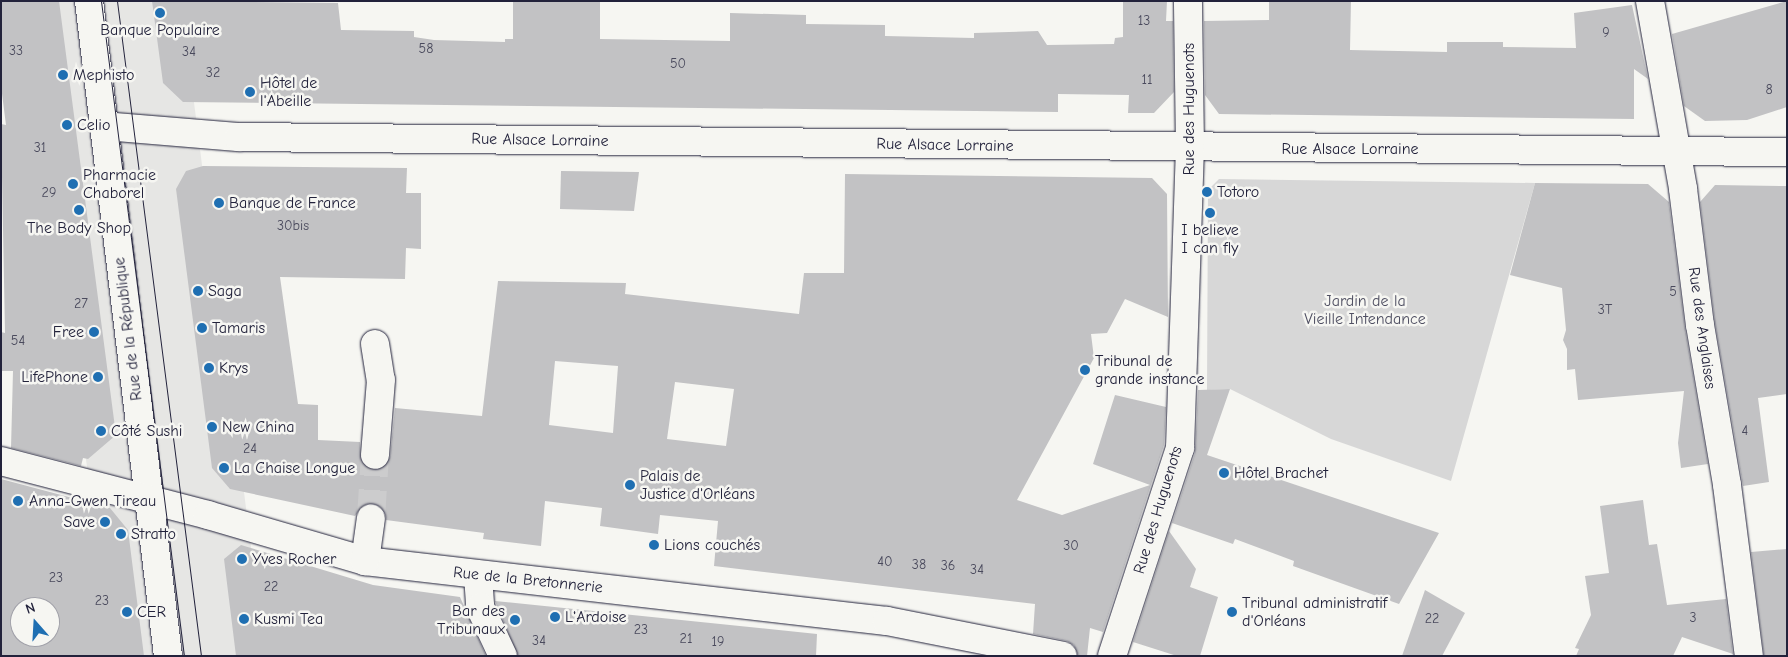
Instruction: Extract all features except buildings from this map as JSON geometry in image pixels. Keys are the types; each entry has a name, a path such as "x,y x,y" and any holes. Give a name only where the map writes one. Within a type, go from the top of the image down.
{"street":[{"name":"Rue de la République","path":"88,1 168,656"},
{"name":"Rue des Huguenots","path":"1112,656 1180,448 1190,148 1188,1"},
{"name":"Rue des Anglaises","path":"1650,1 1676,150 1700,325 1727,485 1749,656"},
{"name":"Rue Alsace Lorraine","path":"104,126 240,136 1190,148 1787,152"},
{"path":"375,344 382,380 375,455"},
{"name":"Rue de la Bretonnerie","path":"1,461 149,499 365,561 887,621 1063,656"},
{"path":"365,561 371,518"},
{"path":"478,575 480,607 504,656"}],"shaded area":[{"path":"23,1 181,1 265,656 113,656"}],"green space":[{"name":"Jardin de la Vieille Intendance","path":"1219,179 1535,183 1451,481 1331,439 1230,389 1207,390 1208,190"}],"tunnel":[{"path":"371,518 375,455"}],"tram line":[{"path":"101,1 184,656"},
{"path":"117,1 201,656"}],"place":[{"name":"Banque Populaire","path":"160,13"},
{"name":"Mephisto","path":"63,75"},
{"name":"Hôtel de l'Abeille","path":"250,92"},
{"name":"Celio","path":"67,125"},
{"name":"Pharmacie Chaborel","path":"73,184"},
{"name":"Totoro","path":"1207,192"},
{"name":"Banque de France","path":"219,203"},
{"name":"The Body Shop","path":"79,210"},
{"name":"I believe I can fly","path":"1210,213"},
{"name":"Saga","path":"198,291"},
{"name":"Tamaris","path":"202,328"},
{"name":"Free","path":"94,332"},
{"name":"Krys","path":"209,368"},
{"name":"Tribunal de grande instance","path":"1085,370"},
{"name":"LifePhone","path":"98,377"},
{"name":"New China","path":"212,427"},
{"name":"Côté Sushi","path":"101,431"},
{"name":"La Chaise Longue","path":"224,468"},
{"name":"Hôtel Brachet","path":"1224,473"},
{"name":"Palais de Justice d'Orléans","path":"630,485"},
{"name":"Anna-Gwen Tireau","path":"18,501"},
{"name":"Save","path":"105,522"},
{"name":"Stratto","path":"121,534"},
{"name":"Lions couchés","path":"654,545"},
{"name":"Yves Rocher","path":"242,559"},
{"name":"CER","path":"127,612"},
{"name":"Tribunal administratif d'Orléans","path":"1232,612"},
{"name":"L'Ardoise","path":"555,617"},
{"name":"Kusmi Tea","path":"244,619"},
{"name":"Bar des Tribunaux","path":"515,620"}]}
